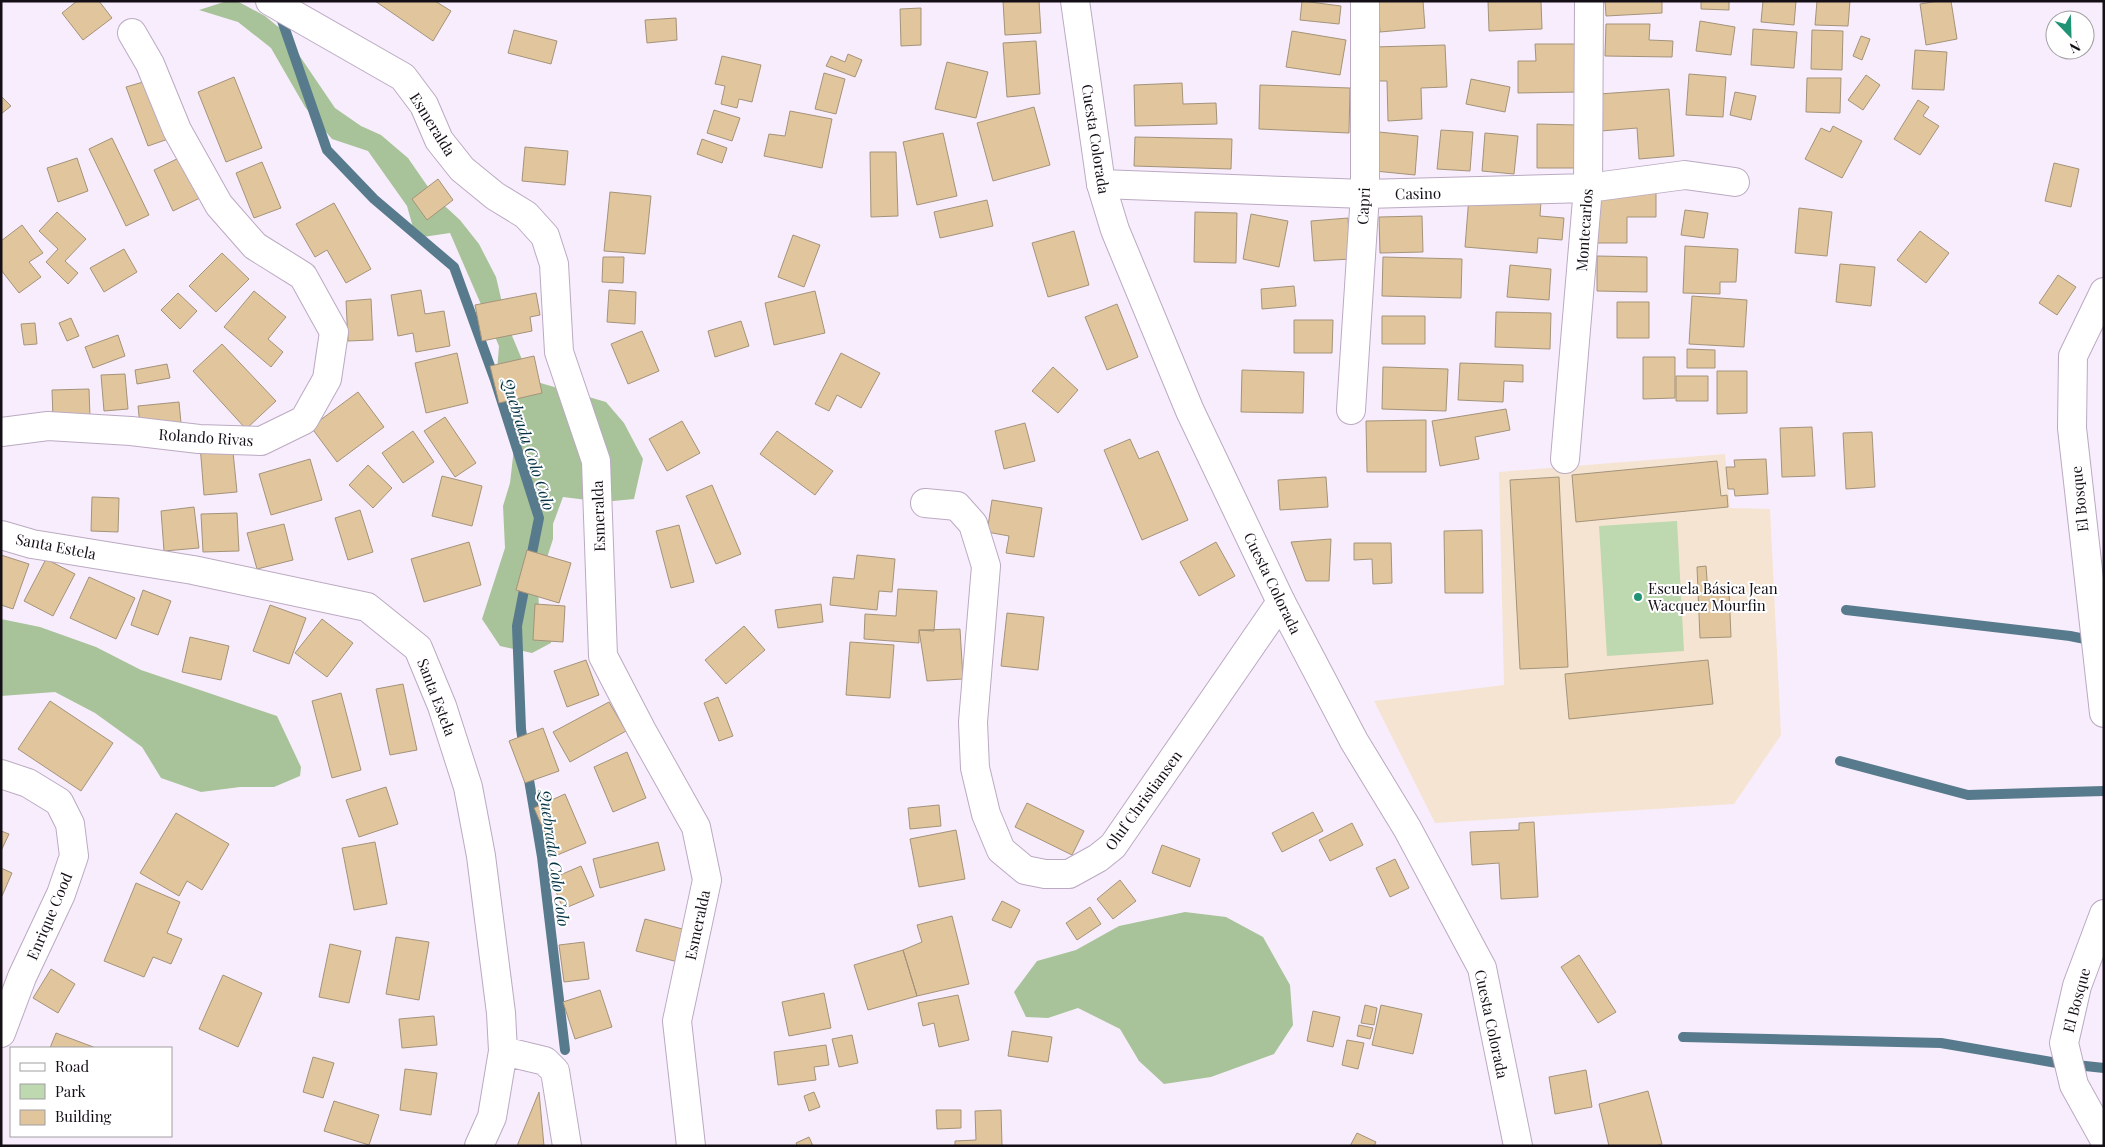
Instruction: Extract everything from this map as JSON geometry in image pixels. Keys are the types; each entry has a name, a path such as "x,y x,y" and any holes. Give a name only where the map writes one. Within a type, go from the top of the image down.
{"street":[{"name":"Esmeralda","path":"270,1 402,77 424,105 439,140 462,169 495,196 526,215 545,236 554,264 559,352 596,462 603,656 696,827 707,880 677,1021 691,1146"},
{"name":"Cuesta Colorada","path":"1075,1 1101,184 1115,230 1190,411 1281,602 1354,741 1407,828 1482,968 1518,1146"},
{"name":"Capri","path":"1351,410 1365,194 1365,1"},
{"name":"Montecarlos","path":"1565,459 1588,188 1589,1"},
{"name":"Rolando Rivas","path":"1,432 48,426 131,431 199,439 261,441 304,420 328,379 334,332 303,276 255,246 219,205 177,130 150,64 132,33"},
{"name":"Casino","path":"1101,184 1365,194 1588,188 1685,175 1735,182"},
{"name":"El Bosque","path":"2104,292 2073,356 2072,428 2104,713"},
{"name":"Oluf Christiansen","path":"925,503 956,506 973,524 986,566 974,722 976,768 986,814 1001,850 1025,870 1045,874 1069,874 1098,858 1113,846 1281,602"},
{"name":"Santa Estela","path":"1,535 32,544 193,570 367,607 418,648 442,706 468,787 482,856 501,1013 503,1051 492,1117 479,1146"},
{"name":"Enrique Cood","path":"1,774 28,783 59,802 70,824 74,856 61,894 22,977 1,1033"},
{"name":"El Bosque","path":"2104,914 2076,986 2064,1043 2074,1085 2104,1139"},
{"path":"503,1051 545,1061 555,1071 567,1146"}],"shaded area":[{"name":"Escuela Básica Jean Wacquez Mourfin","path":"1725,454 1730,508 1770,509 1781,735 1734,804 1435,823 1374,701 1504,685 1499,472"}],"green space":[{"path":"227,1 237,1 265,16 282,30 335,108 361,126 381,135 408,158 435,197 460,220 479,244 496,277 507,324 526,369 537,382 606,402 624,423 643,459 634,499 603,502 563,497 553,524 553,539 538,586 539,609 552,629 551,643 532,653 500,646 482,619 505,548 503,506 510,483 514,448 508,418 496,383 499,346 450,233 416,238 407,206 368,151 332,139 305,107 271,48 238,22 199,10"},
{"path":"1677,521 1684,651 1607,656 1599,526"},
{"path":"1,619 40,627 96,647 141,670 277,716 301,767 300,776 274,787 240,787 201,792 161,778 142,747 95,713 55,692 1,696"},
{"path":"1185,912 1226,917 1263,937 1290,985 1293,1025 1274,1054 1211,1077 1164,1084 1139,1061 1120,1029 1078,1008 1048,1018 1026,1017 1014,992 1037,961 1076,950 1119,926"}],"building":[{"path":"77,1 99,1 112,18 83,40 62,13"},
{"path":"375,1 435,1 451,11 433,41"},
{"path":"1003,1 1039,1 1041,33 1005,35"},
{"path":"1302,1 1341,6 1339,24 1300,20"},
{"path":"1378,1 1423,1 1425,28 1380,32"},
{"path":"1488,1 1541,1 1542,29 1489,31"},
{"path":"1605,1 1662,1 1662,13 1606,16"},
{"path":"1701,1 1729,1 1729,10 1701,9"},
{"path":"1763,1 1796,1 1794,25 1761,22"},
{"path":"1817,1 1850,1 1848,26 1815,25"},
{"path":"1951,1 1957,39 1926,45 1920,4"},
{"path":"921,8 921,45 901,46 900,9"},
{"path":"676,18 677,40 647,43 645,20"},
{"path":"1700,21 1735,27 1731,55 1696,51"},
{"path":"1606,24 1650,24 1649,40 1673,41 1672,57 1605,56"},
{"path":"1753,29 1797,32 1794,68 1751,65"},
{"path":"514,30 557,41 551,64 508,53"},
{"path":"1812,30 1843,31 1842,70 1811,69"},
{"path":"1292,31 1346,40 1340,75 1286,67"},
{"path":"1861,36 1870,39 1862,60 1853,56"},
{"path":"1036,41 1040,94 1007,97 1003,43"},
{"path":"1535,44 1578,44 1579,92 1518,93 1518,61 1536,61"},
{"path":"1445,45 1447,87 1421,88 1422,119 1388,121 1387,81 1375,81 1374,47"},
{"path":"1915,50 1947,52 1944,90 1912,89"},
{"path":"848,54 862,60 855,77 826,66 831,56 845,62"},
{"path":"722,56 761,65 752,102 739,99 737,108 721,104 725,86 715,84"},
{"path":"947,62 988,72 976,118 935,109"},
{"path":"824,73 845,79 836,114 815,109"},
{"path":"1689,74 1726,77 1723,117 1686,115"},
{"path":"1866,75 1880,85 1863,110 1848,100"},
{"path":"234,77 262,148 226,162 198,92"},
{"path":"1807,78 1841,78 1840,113 1806,112"},
{"path":"1471,79 1510,87 1505,112 1466,104"},
{"path":"150,80 174,137 148,146 126,87"},
{"path":"1182,83 1183,104 1216,103 1217,124 1135,126 1134,85"},
{"path":"1260,85 1350,88 1349,133 1259,129"},
{"path":"1669,89 1674,156 1639,159 1637,128 1601,131 1599,94"},
{"path":"1735,92 1756,96 1751,120 1730,115"},
{"path":"1,96 11,106 1,114"},
{"path":"1918,100 1929,107 1923,116 1939,126 1920,155 1894,139"},
{"path":"1034,107 1050,165 993,181 977,123"},
{"path":"714,110 740,118 732,141 707,133"},
{"path":"790,111 832,119 822,168 764,156 769,134 785,136"},
{"path":"1537,124 1577,125 1576,168 1537,168"},
{"path":"1833,126 1862,141 1842,178 1805,159 1821,128 1830,132"},
{"path":"1441,130 1473,132 1470,171 1437,169"},
{"path":"1379,132 1418,136 1415,175 1375,171"},
{"path":"943,133 957,196 917,205 903,142"},
{"path":"1485,133 1518,136 1514,174 1482,171"},
{"path":"1135,137 1232,139 1231,169 1134,166"},
{"path":"112,138 149,215 126,226 89,149"},
{"path":"702,139 727,148 722,163 697,154"},
{"path":"525,147 568,151 565,185 522,181"},
{"path":"870,152 896,152 898,216 871,217"},
{"path":"183,156 202,197 173,211 154,170"},
{"path":"77,158 88,191 58,202 47,168"},
{"path":"262,162 281,208 254,218 236,173"},
{"path":"2054,163 2079,169 2071,207 2045,201"},
{"path":"438,179 453,200 427,220 412,199"},
{"path":"1656,189 1656,217 1627,217 1627,243 1596,243 1596,190"},
{"path":"610,192 651,196 645,254 604,251"},
{"path":"1469,196 1541,201 1540,216 1564,218 1562,240 1538,238 1537,253 1465,247"},
{"path":"987,200 993,226 940,238 934,212"},
{"path":"334,203 371,269 346,283 327,250 315,257 296,224"},
{"path":"1799,208 1832,212 1827,256 1795,253"},
{"path":"1685,210 1708,213 1704,238 1681,235"},
{"path":"57,212 86,239 65,261 78,273 68,284 46,262 58,249 39,231"},
{"path":"1195,212 1237,213 1236,263 1194,262"},
{"path":"1251,214 1288,221 1279,267 1243,259"},
{"path":"1422,216 1423,252 1380,253 1379,217"},
{"path":"1348,218 1351,259 1314,261 1311,221"},
{"path":"22,225 43,253 29,262 41,277 19,293 1,270 1,241"},
{"path":"1074,231 1089,285 1048,297 1032,243"},
{"path":"1920,231 1949,253 1926,283 1897,260"},
{"path":"793,235 820,245 804,287 778,277"},
{"path":"1685,246 1738,249 1736,282 1720,282 1720,294 1683,293"},
{"path":"124,249 137,272 104,292 90,268"},
{"path":"222,253 249,279 216,312 189,286"},
{"path":"1597,256 1647,257 1647,292 1597,291"},
{"path":"603,257 624,257 623,283 602,282"},
{"path":"1383,257 1462,259 1461,298 1382,296"},
{"path":"1840,264 1875,267 1871,306 1836,302"},
{"path":"1510,265 1551,269 1549,300 1507,297"},
{"path":"2058,275 2076,287 2057,315 2039,303"},
{"path":"1294,286 1296,306 1262,309 1261,289"},
{"path":"421,290 425,314 444,311 450,346 416,352 413,333 398,336 391,295"},
{"path":"609,290 636,292 635,324 607,322"},
{"path":"254,291 286,317 268,339 283,352 271,367 224,327"},
{"path":"815,291 825,333 774,345 765,303"},
{"path":"178,293 197,311 180,329 161,310"},
{"path":"536,293 540,315 530,317 532,331 482,341 475,305"},
{"path":"1692,296 1747,300 1744,347 1689,344"},
{"path":"371,299 373,340 348,341 346,301"},
{"path":"1617,302 1649,302 1649,338 1617,338"},
{"path":"1117,304 1138,357 1107,370 1085,317"},
{"path":"1496,312 1551,313 1550,349 1495,347"},
{"path":"1382,316 1425,316 1425,344 1382,344"},
{"path":"71,318 79,336 67,341 59,323"},
{"path":"1294,320 1333,320 1332,353 1294,353"},
{"path":"741,321 749,346 715,357 708,331"},
{"path":"35,323 37,344 24,345 21,324"},
{"path":"642,331 659,371 628,384 611,344"},
{"path":"118,335 125,356 93,368 85,347"},
{"path":"222,344 276,401 246,429 193,371"},
{"path":"1687,349 1715,350 1715,368 1687,368"},
{"path":"457,353 468,403 426,413 415,363"},
{"path":"841,353 880,373 861,408 837,395 829,411 815,404"},
{"path":"534,356 542,393 499,403 490,366"},
{"path":"1643,357 1675,357 1675,398 1643,399"},
{"path":"1460,363 1523,365 1523,382 1504,381 1503,402 1458,400"},
{"path":"167,364 170,378 137,384 135,370"},
{"path":"1053,367 1078,390 1058,413 1032,391"},
{"path":"1383,367 1448,369 1446,411 1382,409"},
{"path":"1242,370 1304,372 1303,413 1241,412"},
{"path":"1717,371 1747,371 1747,413 1717,414"},
{"path":"125,374 128,409 104,411 101,375"},
{"path":"1676,376 1708,376 1708,401 1676,401"},
{"path":"89,389 90,417 53,419 52,390"},
{"path":"358,392 384,427 337,462 311,427"},
{"path":"179,402 181,423 140,426 138,406"},
{"path":"1506,409 1510,430 1475,437 1479,459 1440,466 1432,421"},
{"path":"445,417 476,463 455,477 424,431"},
{"path":"1426,420 1426,472 1367,472 1366,421"},
{"path":"682,421 700,453 667,471 649,439"},
{"path":"1025,423 1035,461 1004,469 995,431"},
{"path":"1812,427 1815,476 1782,477 1780,428"},
{"path":"413,431 434,462 403,483 382,453"},
{"path":"777,431 833,471 815,495 760,454"},
{"path":"1872,432 1875,487 1846,489 1843,433"},
{"path":"1130,439 1139,459 1158,451 1188,520 1142,540 1104,450"},
{"path":"232,442 237,492 204,495 200,445"},
{"path":"310,459 322,500 271,515 259,474"},
{"path":"1766,459 1768,494 1735,496 1734,489 1728,489 1726,467 1735,467 1734,460"},
{"path":"1717,461 1721,496 1727,495 1728,507 1576,522 1572,475"},
{"path":"368,465 392,488 373,508 349,485"},
{"path":"442,476 482,486 472,526 432,516"},
{"path":"1326,477 1328,507 1280,510 1278,480"},
{"path":"1559,477 1568,667 1520,669 1510,480"},
{"path":"712,485 741,554 716,564 686,496"},
{"path":"92,497 119,498 118,532 91,531"},
{"path":"992,500 1042,508 1034,557 1006,553 1009,536 987,532"},
{"path":"194,507 199,548 164,551 161,511"},
{"path":"360,510 373,552 348,560 335,518"},
{"path":"237,513 239,551 203,552 201,514"},
{"path":"284,524 293,560 257,569 247,533"},
{"path":"679,525 694,582 671,588 656,531"},
{"path":"1482,530 1483,593 1445,593 1444,531"},
{"path":"1331,539 1329,581 1306,581 1291,542"},
{"path":"469,542 481,585 424,602 411,559"},
{"path":"1216,542 1235,576 1199,596 1180,562"},
{"path":"1354,543 1391,543 1392,583 1373,584 1372,559 1354,560"},
{"path":"527,550 571,563 559,603 516,590"},
{"path":"1,555 29,564 13,609 1,605"},
{"path":"857,555 895,559 892,592 879,591 877,610 830,605 833,577 854,579"},
{"path":"46,559 75,574 53,616 24,601"},
{"path":"1706,566 1708,593 1729,591 1731,637 1700,638 1697,567"},
{"path":"89,577 135,598 116,639 70,618"},
{"path":"898,589 937,591 934,631 919,630 919,643 864,639 865,614 896,616"},
{"path":"143,590 171,601 158,635 131,625"},
{"path":"535,604 565,606 563,642 533,640"},
{"path":"821,604 823,622 778,628 775,610"},
{"path":"270,605 306,618 289,664 253,651"},
{"path":"1007,613 1044,617 1038,670 1001,666"},
{"path":"322,619 353,643 327,677 295,653"},
{"path":"744,626 765,650 726,684 705,660"},
{"path":"960,629 963,679 927,681 919,630"},
{"path":"190,637 229,646 221,680 182,672"},
{"path":"850,642 894,645 890,698 846,695"},
{"path":"586,660 599,695 567,707 554,671"},
{"path":"1708,660 1713,704 1569,719 1565,674"},
{"path":"403,684 417,750 390,755 376,689"},
{"path":"341,693 361,770 332,778 312,701"},
{"path":"718,697 733,736 719,741 704,703"},
{"path":"50,701 113,743 81,791 18,749"},
{"path":"609,702 626,731 570,762 553,732"},
{"path":"543,728 559,771 525,783 509,741"},
{"path":"627,752 646,798 613,812 594,767"},
{"path":"386,787 398,824 359,837 346,800"},
{"path":"565,794 586,843 555,856 534,808"},
{"path":"1027,803 1084,831 1072,855 1015,827"},
{"path":"939,805 941,826 910,829 908,808"},
{"path":"1313,812 1323,831 1282,852 1272,833"},
{"path":"176,813 229,844 202,890 187,881 179,896 140,873"},
{"path":"1534,822 1538,897 1501,899 1499,863 1472,865 1470,832 1519,830 1519,823"},
{"path":"1352,823 1363,845 1330,861 1319,840"},
{"path":"956,830 965,879 919,887 910,839"},
{"path":"1,831 9,834 1,851"},
{"path":"375,842 387,904 354,910 342,848"},
{"path":"658,842 665,870 600,888 593,859"},
{"path":"1162,845 1200,859 1190,887 1152,873"},
{"path":"1395,859 1409,888 1390,897 1376,868"},
{"path":"581,866 594,896 563,909 551,879"},
{"path":"1,868 12,873 2,896 1,896"},
{"path":"1120,880 1136,901 1113,919 1097,899"},
{"path":"136,883 180,902 167,933 182,939 171,964 153,957 144,977 104,961"},
{"path":"1002,901 1020,910 1011,928 992,920"},
{"path":"1090,907 1101,924 1077,940 1066,923"},
{"path":"952,916 969,984 917,996 903,950 922,942 917,925"},
{"path":"645,919 686,930 678,962 636,951"},
{"path":"396,937 429,942 419,1000 386,994"},
{"path":"584,942 589,979 564,982 559,945"},
{"path":"330,944 361,951 349,1003 319,997"},
{"path":"903,950 917,996 868,1010 854,965"},
{"path":"1579,955 1616,1012 1598,1023 1561,967"},
{"path":"51,969 75,984 58,1013 33,998"},
{"path":"223,975 262,993 238,1047 199,1029"},
{"path":"600,990 612,1027 575,1039 563,1002"},
{"path":"824,993 831,1028 789,1036 782,1002"},
{"path":"958,995 969,1040 939,1047 934,1023 923,1026 918,1003"},
{"path":"1365,1005 1377,1008 1374,1025 1361,1023"},
{"path":"1381,1005 1422,1014 1413,1054 1372,1045"},
{"path":"1313,1011 1340,1017 1333,1047 1307,1041"},
{"path":"434,1016 437,1045 402,1048 399,1019"},
{"path":"1359,1025 1373,1028 1370,1039 1357,1036"},
{"path":"1012,1031 1052,1037 1048,1062 1008,1056"},
{"path":"56,1033 93,1047 50,1047"},
{"path":"852,1035 858,1063 839,1067 832,1039"},
{"path":"1347,1040 1364,1043 1358,1069 1342,1065"},
{"path":"826,1045 829,1065 814,1067 816,1080 778,1085 774,1052"},
{"path":"313,1057 334,1063 323,1098 303,1092"},
{"path":"405,1069 437,1073 431,1115 400,1110"},
{"path":"1586,1070 1592,1107 1555,1114 1549,1077"},
{"path":"1648,1091 1662,1144 1655,1146 1609,1146 1599,1104"},
{"path":"539,1092 544,1146 517,1146"},
{"path":"814,1092 820,1107 809,1111 804,1096"},
{"path":"334,1101 379,1115 369,1145 324,1131"},
{"path":"936,1110 961,1110 961,1128 937,1129"},
{"path":"1001,1110 1002,1146 955,1146 955,1141 976,1140 975,1111"},
{"path":"1357,1133 1376,1142 1374,1146 1350,1146"},
{"path":"809,1137 813,1146 797,1146 796,1143"}],"waterway":[{"name":"Quebrada Colo Colo","path":"279,12 327,150 374,199 454,267 495,380 539,518 530,563"},
{"name":"Quebrada Colo Colo","path":"524,749 521,729 517,626 526,580"},
{"path":"1846,610 2070,636 2095,641"},
{"path":"1840,761 1968,795 2104,791"},
{"name":"Quebrada Colo Colo","path":"527,768 542,857 565,1050"},
{"path":"1683,1037 1941,1043 2057,1063 2104,1068"}],"place":[{"name":"Escuela Básica Jean Wacquez Mourfin","path":"1638,597"}]}
